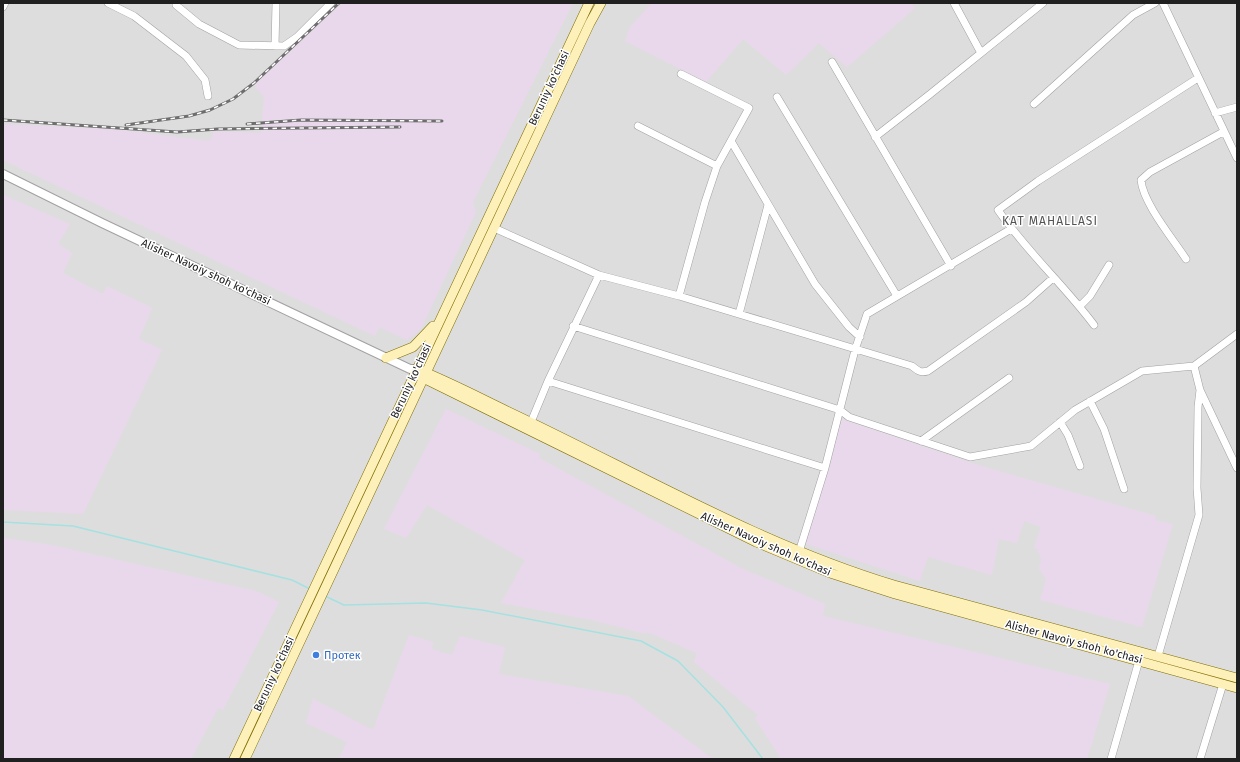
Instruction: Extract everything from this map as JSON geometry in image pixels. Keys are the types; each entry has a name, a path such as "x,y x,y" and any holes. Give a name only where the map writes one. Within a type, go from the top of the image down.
{"main road":[{"name":"Beruniy ko'chasi","path":"234,759 327,563 414,371 589,3"},
{"name":"Beruniy ko'chasi","path":"245,759 601,3"},
{"path":"386,358 413,347 439,319"},
{"name":"Alisher Navoiy shoh ko'chasi","path":"414,371 531,422 799,552 894,585 1140,656"},
{"name":"Alisher Navoiy shoh ko'chasi","path":"425,376 756,542 830,573 902,596 1140,656 1237,678"},
{"name":"Alisher Navoiy shoh ko'chasi","path":"1157,660 1237,688"},
{"path":"279,663 289,668"}],"street":[{"path":"3,7 5,3"},
{"path":"108,3 134,16 186,56 205,80 208,96"},
{"path":"177,3 176,5 199,24 239,45 275,46 284,46 297,37 331,3"},
{"path":"275,46 276,3"},
{"path":"954,3 981,53"},
{"path":"875,137 1043,3"},
{"path":"1034,104 1133,15 1155,3"},
{"path":"1163,3 1223,132 1237,158"},
{"path":"832,62 951,266"},
{"path":"680,296 705,202 717,166 749,108 681,74"},
{"path":"1094,325 1080,306 1053,278 1011,229 998,210 1038,181 1198,78"},
{"path":"777,97 897,296"},
{"path":"1215,113 1237,107"},
{"path":"638,126 717,166"},
{"path":"1186,258 1156,215 1142,188 1141,180 1150,172 1223,132"},
{"path":"731,141 815,284 849,327 860,337"},
{"name":"Alisher Navoiy shoh ko'chasi","path":"3,174 102,223 414,371"},
{"path":"740,314 768,205"},
{"path":"494,228 599,275 680,296 912,366 919,372 928,371 1026,302 1053,278"},
{"path":"799,552 825,468 855,350 867,314 951,266 1011,229"},
{"path":"1080,306 1090,296 1109,266"},
{"path":"531,422 548,381 599,275"},
{"path":"574,326 840,410 849,417 970,457 1030,446 1090,401 1142,371 1194,366 1237,334"},
{"path":"1194,366 1200,390 1237,468"},
{"path":"921,441 1009,378"},
{"path":"548,381 825,468"},
{"path":"1157,660 1199,515 1197,488 1200,390"},
{"path":"1090,401 1104,429 1124,489"},
{"path":"1060,422 1068,435 1080,466"},
{"path":"1111,759 1140,656"},
{"path":"1200,759 1223,684"}],"shaded area":[{"path":"3,3 1237,3 1237,759 3,759"},
{"path":"342,3 573,3 473,202 476,212 421,329 407,340 379,327 375,336 3,160 3,124 113,129 210,141 214,131 261,133 264,97 254,85"},
{"path":"652,3 911,3 915,8 847,67 819,43 786,75 743,39 706,82 625,41 630,27"},
{"path":"3,195 70,224 58,244 72,253 63,273 103,294 107,286 152,308 139,339 162,350 83,514 3,510"},
{"path":"446,409 540,454 539,458 743,569 825,604 823,616 1110,684 1087,759 781,759 755,718 758,715 694,662 697,653 647,632 645,634 592,620 501,603 525,560 427,505 406,538 384,529"},
{"path":"842,419 978,465 1156,516 1155,520 1173,524 1142,627 1040,600 1046,579 1039,569 1041,559 1037,549 1034,548 1041,527 1024,521 1017,543 999,539 992,575 928,557 920,581 806,544"},
{"path":"3,538 52,545 256,591 279,602 223,710 218,708 191,759 3,759"},
{"path":"409,635 433,642 432,649 452,655 460,636 505,647 499,674 628,696 713,759 339,759 347,742 306,723 313,699 373,730"}],"waterway":[{"path":"3,522 73,526 292,580 310,589"},
{"path":"325,596 344,605 426,603 482,610 641,641 678,661 723,707 763,759"}],"railway":[{"path":"126,125 189,116 210,110 233,99 254,83 339,3"},
{"path":"3,120 177,132 218,129 400,127"},
{"path":"247,124 301,120 442,121"}],"place":[{"name":"Протек","path":"316,655"}],"district":[{"name":"KAT MAHALLASI","path":"1050,221"}]}
